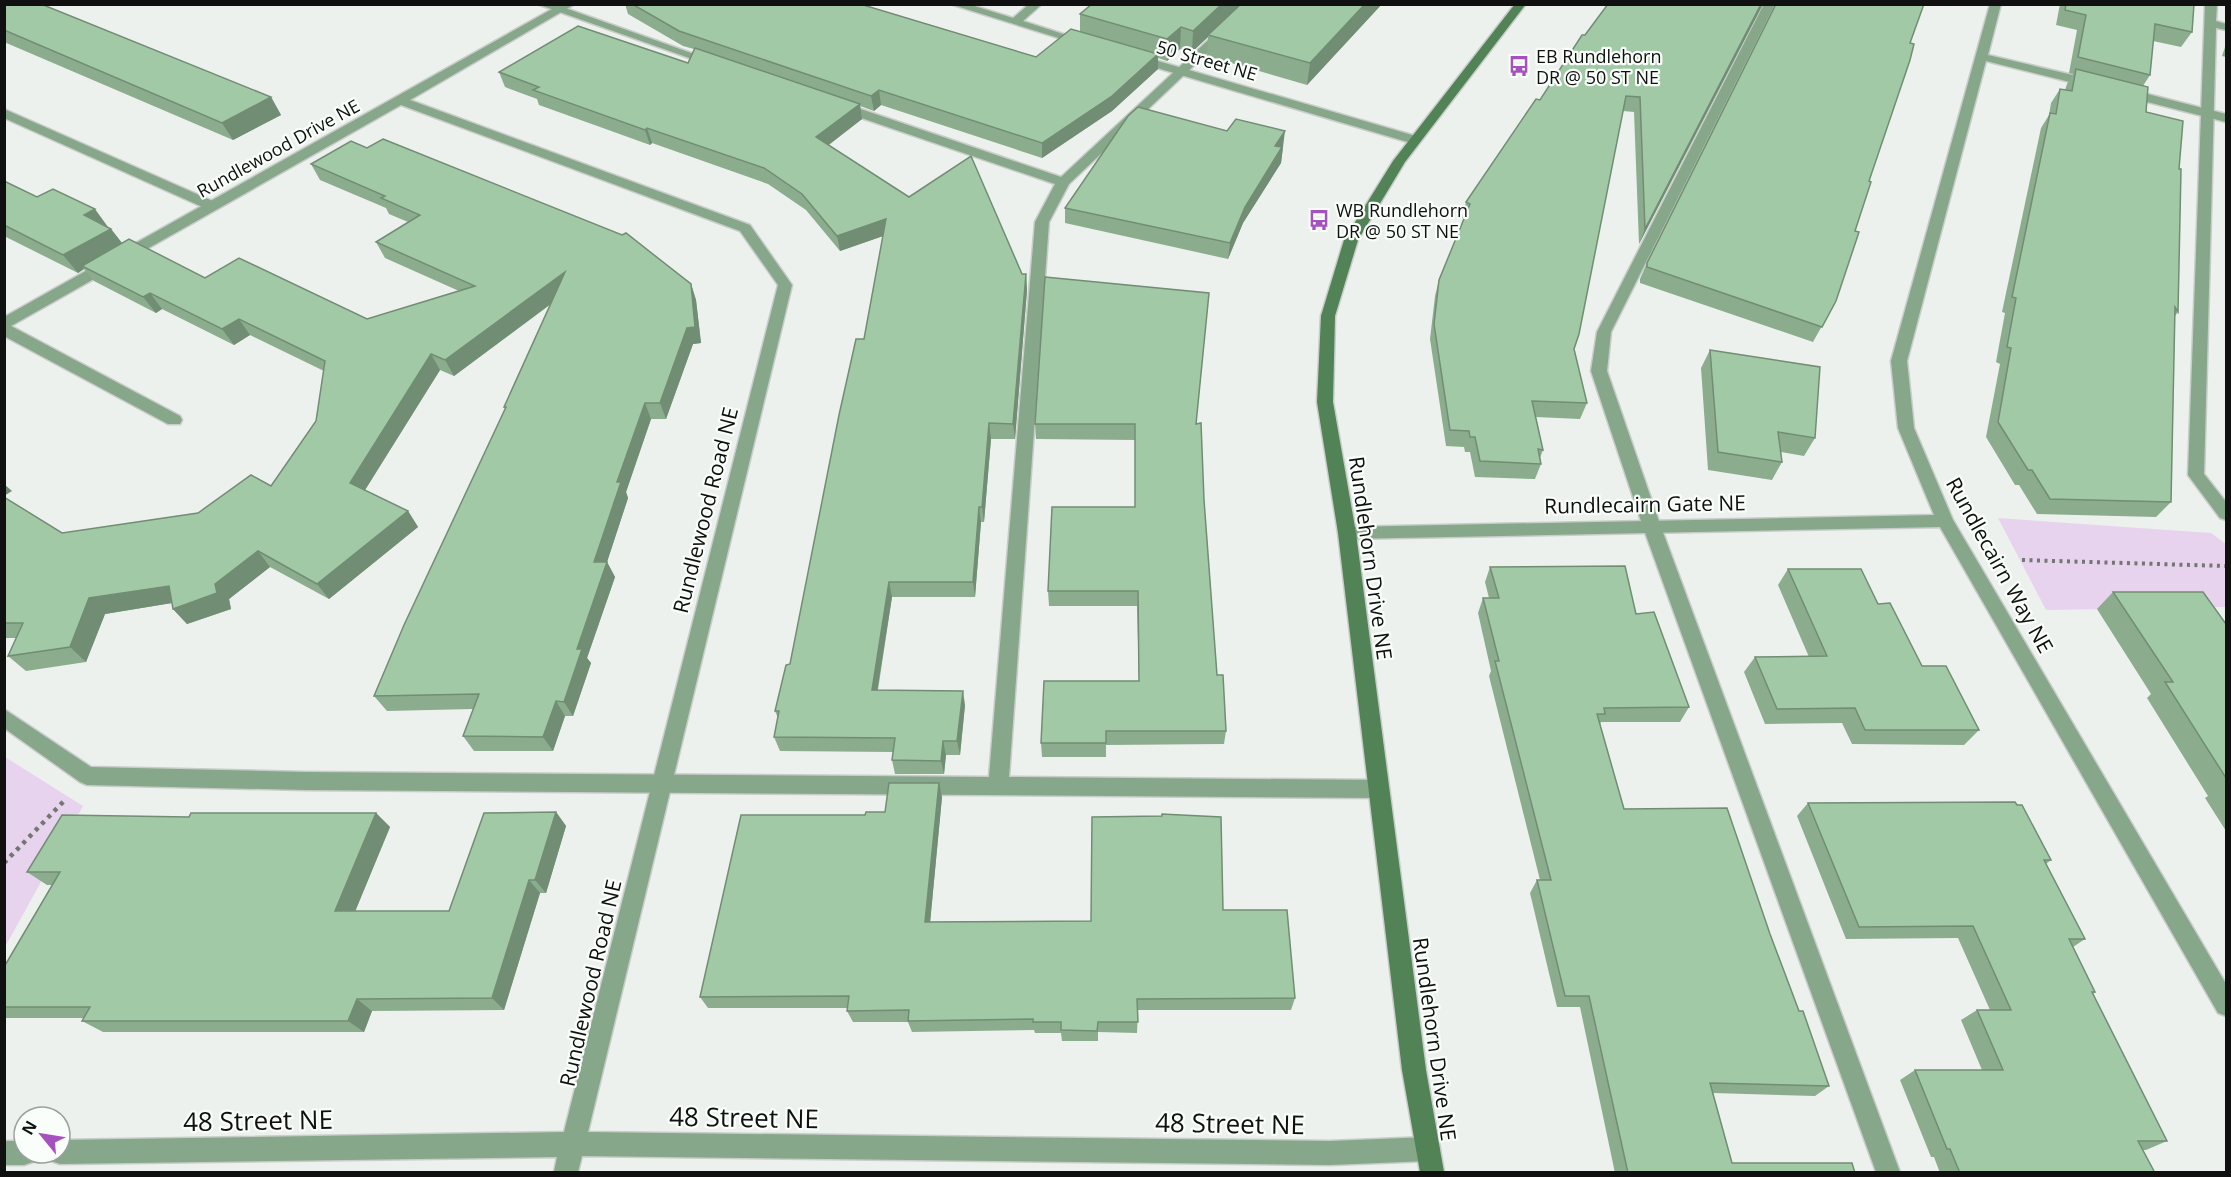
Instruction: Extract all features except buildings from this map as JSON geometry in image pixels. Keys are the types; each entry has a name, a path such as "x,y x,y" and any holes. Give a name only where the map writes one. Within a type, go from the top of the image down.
{"street":[{"path":"542,4 565,7 723,66"},
{"path":"955,4 1093,45"},
{"path":"1014,22 1036,4"},
{"path":"998,786 1042,222 1063,182 1254,4"},
{"name":"Rundlehorn Drive NE","path":"1430,1161 1414,1070 1347,532 1325,402 1328,316 1351,240 1399,161 1521,4"},
{"path":"1770,4 1604,332 1599,371 1652,527 1888,1173"},
{"name":"Rundlecairn Way NE","path":"1996,4 1899,361 1906,428 1945,521 2226,1005"},
{"path":"2211,4 2205,112 2196,475 2226,514"},
{"name":"Rundlewood Drive NE","path":"4,324 565,7"},
{"path":"2210,23 2226,27"},
{"name":"50 Street NE","path":"1126,55 1415,140"},
{"path":"1983,57 2226,118"},
{"name":"Rundlewood Road NE","path":"399,100 746,228 785,285 566,1173"},
{"path":"825,101 1063,182"},
{"path":"4,113 212,206"},
{"path":"4,329 174,420"},
{"name":"Rundlecairn Gate NE","path":"1347,532 1945,521"},
{"path":"4,717 87,776 305,781 1379,789"},
{"name":"48 Street NE","path":"72,1152 575,1144 1318,1153 1430,1161"}],"path":[{"path":"2022,560 2226,566"},
{"path":"4,863 87,776"}],"shaded area":[{"path":"1998,518 2211,533 2226,544 2226,607 2046,610"},
{"path":"5,757 83,806 5,947"}],"place":[{"name":"EB Rundlehorn DR @ 50 ST NE","path":"1519,66"},
{"name":"WB Rundlehorn DR @ 50 ST NE","path":"1319,220"}]}
